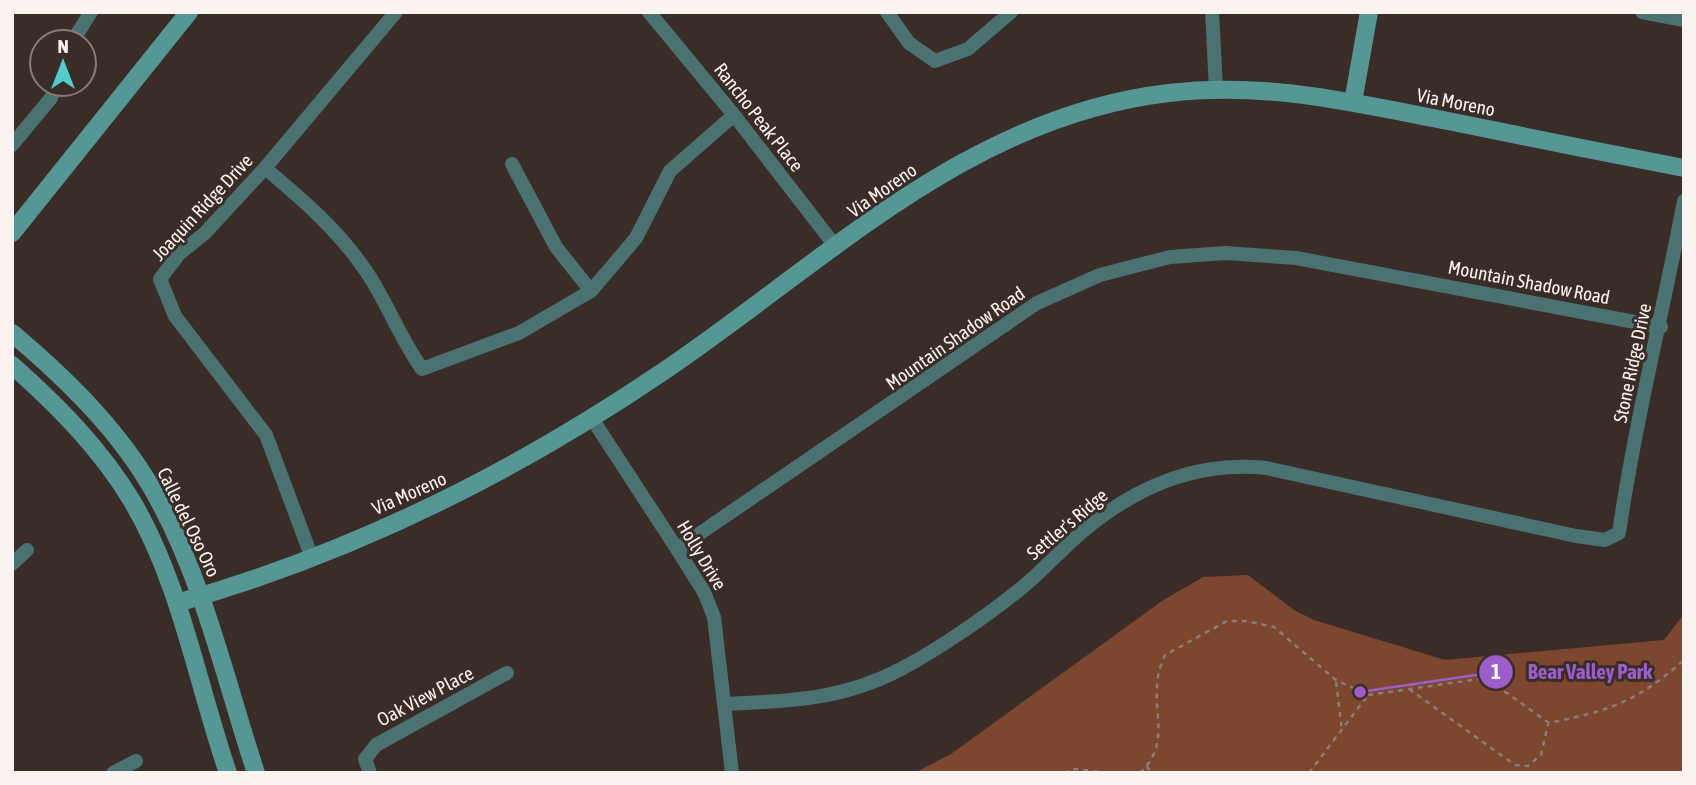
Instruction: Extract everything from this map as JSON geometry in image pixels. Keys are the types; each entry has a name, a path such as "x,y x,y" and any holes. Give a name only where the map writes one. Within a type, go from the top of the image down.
{"street":[{"path":"81,28 91,12"},
{"path":"12,233 189,12"},
{"name":"Joaquin Ridge Drive","path":"312,558 266,435 175,316 160,279 179,254 205,233 265,168 396,12"},
{"name":"Rancho Peak Place","path":"649,12 734,115 836,247"},
{"path":"887,12 909,43 935,61 968,49 1011,12"},
{"path":"1212,12 1216,89"},
{"path":"1353,102 1369,12"},
{"path":"1642,12 1684,20"},
{"name":"Via Moreno","path":"177,603 312,558 433,507 528,456 695,350 927,183 986,148 1020,132 1093,106 1130,98 1216,89 1294,92 1684,168"},
{"path":"12,145 48,98"},
{"path":"265,168 320,213 366,272 402,341 422,369 519,333 591,291 636,238 670,171 734,115"},
{"path":"512,164 556,247 591,291"},
{"name":"Stone Ridge Drive","path":"1619,533 1628,468 1661,327 1684,201"},
{"name":"Mountain Shadow Road","path":"677,548 1037,303 1100,275 1170,257 1226,253 1296,258 1661,327"},
{"name":"Calle del Oso Oro","path":"12,333 85,399 133,459 159,500 202,596 256,773"},
{"path":"12,365 56,404 114,474 141,518 177,603 228,773"},
{"name":"Holly Drive","path":"591,417 677,548 704,592 714,617 732,773"},
{"name":"Settler's Ridge","path":"726,704 834,696 902,669 1023,587 1082,531 1115,506 1164,480 1201,469 1238,465 1266,468 1576,536 1605,540 1619,533"},
{"path":"12,564 27,550"},
{"name":"Oak View Place","path":"367,766 376,745 397,730 460,701 508,673"},
{"path":"113,773 136,761"}],"path":[{"path":"1140,773 1156,754 1159,709 1157,678 1165,655 1227,621 1246,621 1274,627 1336,680 1368,695 1479,679 1507,693 1549,723 1606,711 1652,688 1684,660"},
{"path":"1336,680 1342,731"},
{"path":"1409,689 1515,765 1528,766 1541,755 1549,723"},
{"path":"1309,773 1368,695"},
{"path":"1147,766 1151,773"},
{"path":"1064,773 1075,769 1108,773"}],"shaded area":[{"path":"1248,575 1294,610 1314,620 1445,660 1664,640 1684,614 1684,773 914,773 951,754 1162,601 1203,577"}],"place":[{"name":"Bear Valley Park","path":"1360,692"}]}
